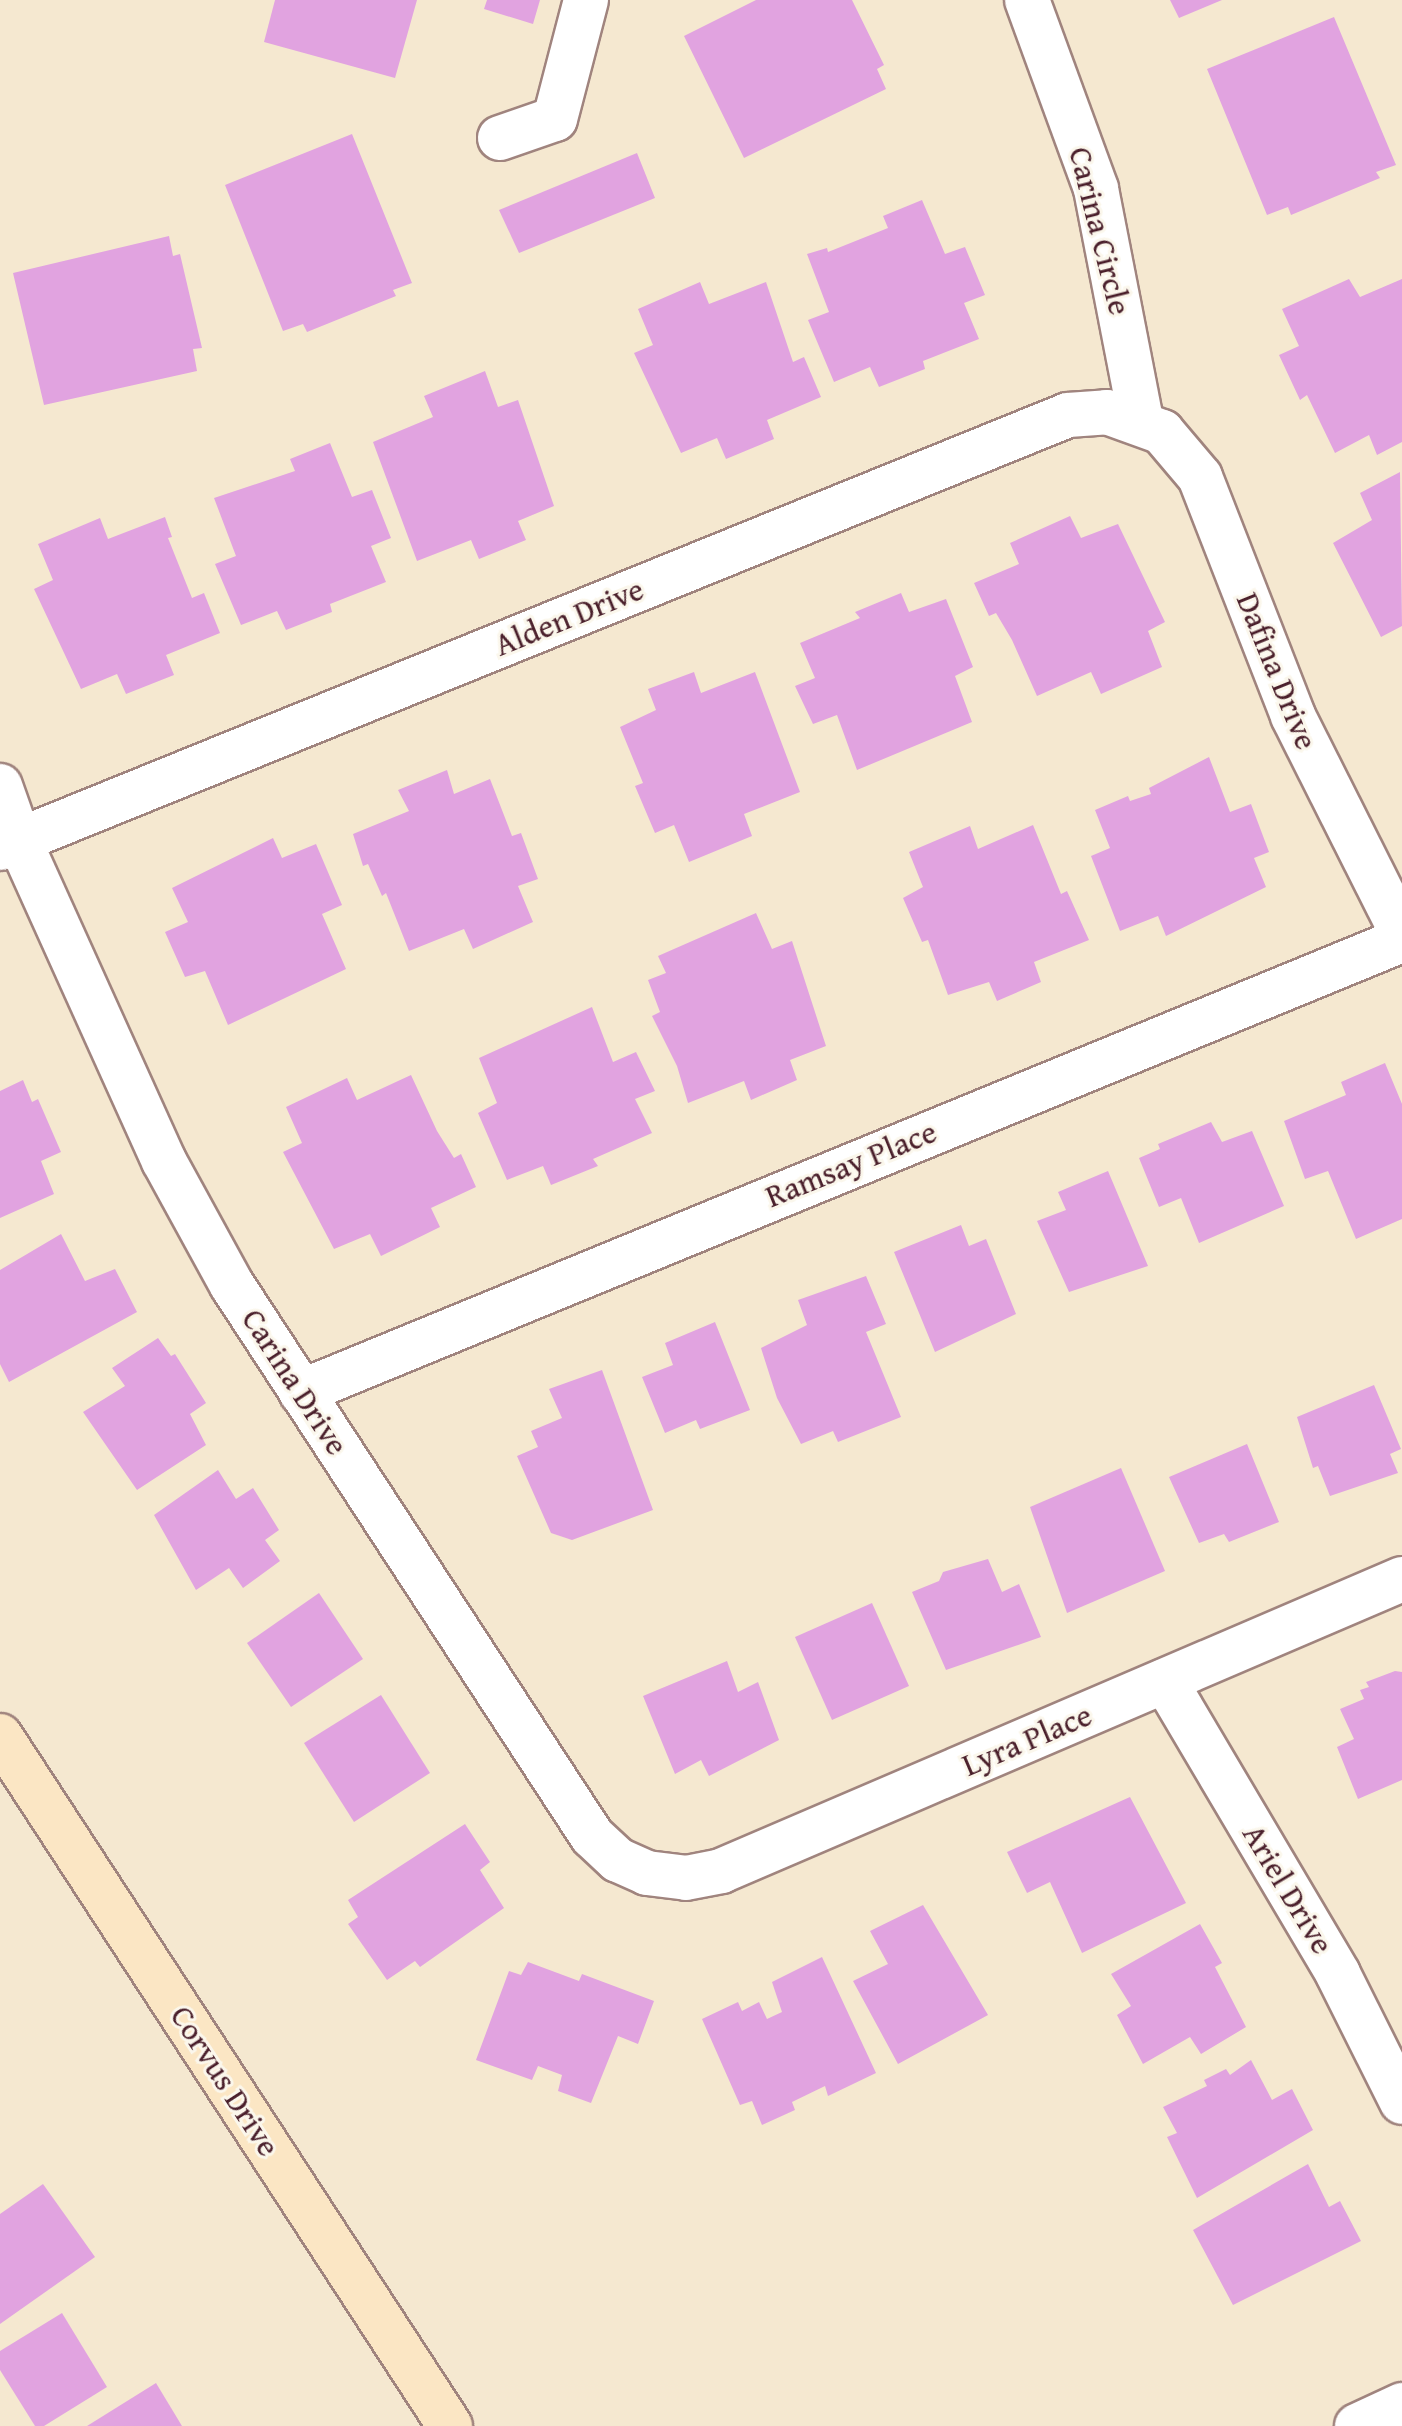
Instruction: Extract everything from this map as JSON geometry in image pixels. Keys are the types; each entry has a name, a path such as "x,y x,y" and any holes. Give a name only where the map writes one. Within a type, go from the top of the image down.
{"street":[{"path":"500,138 555,119 586,0"},
{"name":"Carina Circle","path":"1027,0 1096,189 1141,420"},
{"name":"Alden Drive","path":"9,844 1068,415 1107,412 1141,420"},
{"name":"Dafina Drive","path":"1141,420 1162,432 1200,477 1293,716 1402,933"},
{"path":"0,786 9,844"},
{"name":"Carina Drive","path":"9,844 164,1161 232,1285 592,1836 618,1860 647,1873"},
{"name":"Ramsay Place","path":"301,1392 1402,940"},
{"name":"Lyra Place","path":"647,1873 686,1878 721,1871 1402,1579"},
{"name":"Ariel Drive","path":"1165,1681 1338,1974 1402,2102"},
{"name":"Corvus Drive","path":"0,1736 450,2426"},
{"path":"1357,2426 1402,2405"}],"building":[{"path":"275,0 417,0 395,78 264,42"},
{"path":"487,0 540,0 533,24 484,9"},
{"path":"756,0 852,0 884,65 877,69 886,89 744,158 684,36"},
{"path":"1170,0 1222,0 1179,18"},
{"path":"1334,17 1396,165 1376,172 1380,178 1291,215 1288,207 1267,215 1207,69"},
{"path":"352,134 412,283 393,290 396,296 307,332 303,324 283,331 225,185"},
{"path":"637,153 655,198 519,253 499,210"},
{"path":"922,200 945,254 965,247 985,295 964,303 979,339 923,361 925,369 879,387 870,367 834,382 808,320 829,312 807,254 827,248 828,252 888,228 883,216"},
{"path":"169,236 173,256 180,254 202,348 193,349 197,371 44,405 13,273"},
{"path":"1349,279 1360,297 1402,279 1402,442 1377,455 1369,435 1335,453 1307,395 1300,400 1279,355 1299,346 1282,309"},
{"path":"700,282 709,304 766,282 793,362 804,357 821,397 767,420 774,439 726,459 717,438 681,453 634,353 653,345 638,309"},
{"path":"485,371 498,407 518,400 554,506 518,521 526,540 479,559 471,540 417,561 373,442 433,417 424,396"},
{"path":"330,443 352,497 372,490 391,538 371,546 386,582 330,604 332,612 286,630 277,611 241,625 215,564 236,556 214,498 295,471 290,459"},
{"path":"1400,472 1402,626 1381,637 1333,543 1372,520 1360,493"},
{"path":"1070,516 1081,538 1118,524 1165,622 1148,631 1162,667 1101,694 1091,672 1037,696 1012,640 996,613 989,616 974,583 1019,564 1010,543"},
{"path":"165,517 172,537 168,538 192,598 204,593 220,633 166,655 174,675 126,694 117,674 81,689 34,589 53,580 38,544 100,518 108,539"},
{"path":"901,593 909,612 946,599 973,667 955,676 972,722 857,770 837,715 813,724 795,686 815,678 800,643 860,618 855,612"},
{"path":"694,672 701,693 755,672 800,792 744,814 752,836 689,862 674,825 655,833 635,786 643,783 620,727 656,710 648,689"},
{"path":"1209,757 1230,812 1251,804 1269,852 1254,858 1266,887 1166,936 1158,916 1120,931 1091,856 1110,848 1095,810 1128,796 1130,801 1151,794 1149,788"},
{"path":"447,770 454,794 490,779 512,836 521,833 538,879 518,886 533,922 473,949 464,929 409,951 386,893 382,896 368,864 363,866 353,834 409,811 398,790"},
{"path":"1033,825 1061,894 1067,891 1089,940 1034,962 1041,982 997,1001 989,982 948,995 928,940 922,942 903,898 923,887 909,852 970,826 978,849"},
{"path":"273,838 282,858 316,844 342,905 322,914 346,969 228,1025 205,971 185,977 165,932 188,922 172,888"},
{"path":"756,913 772,949 792,941 826,1046 790,1060 797,1080 751,1100 744,1081 688,1103 677,1066 652,1016 660,1012 648,980 666,973 658,956"},
{"path":"592,1007 613,1062 636,1052 655,1091 635,1099 652,1133 593,1159 598,1166 551,1185 543,1166 507,1180 478,1113 497,1103 479,1058"},
{"path":"1385,1063 1402,1104 1402,1219 1356,1239 1328,1171 1305,1179 1284,1121 1346,1095 1341,1082"},
{"path":"411,1075 437,1131 454,1158 461,1154 476,1187 431,1208 440,1227 381,1256 370,1234 334,1249 283,1152 302,1143 286,1107 347,1078 357,1100"},
{"path":"23,1080 32,1102 38,1099 61,1152 41,1161 54,1194 0,1218 0,1091"},
{"path":"1211,1122 1222,1142 1252,1131 1284,1206 1199,1243 1181,1198 1159,1207 1139,1158 1160,1149 1158,1144"},
{"path":"1108,1171 1148,1266 1069,1292 1037,1221 1066,1210 1058,1192"},
{"path":"961,1225 969,1246 986,1239 1016,1314 935,1352 894,1252"},
{"path":"61,1234 85,1281 115,1269 137,1312 9,1382 0,1364 0,1270"},
{"path":"866,1276 886,1324 866,1332 901,1417 838,1442 833,1431 801,1444 777,1398 761,1348 807,1325 798,1300"},
{"path":"715,1322 750,1410 700,1429 696,1420 665,1433 642,1377 673,1365 665,1343"},
{"path":"158,1338 171,1356 175,1354 206,1403 190,1414 206,1445 137,1490 83,1412 125,1386 112,1368"},
{"path":"602,1370 653,1510 572,1540 551,1533 517,1456 538,1447 531,1431 562,1418 549,1389"},
{"path":"1374,1385 1401,1449 1390,1454 1398,1473 1330,1496 1318,1466 1313,1468 1297,1417"},
{"path":"1247,1444 1279,1522 1229,1542 1224,1534 1199,1543 1169,1477"},
{"path":"1121,1468 1165,1571 1067,1613 1030,1507"},
{"path":"218,1470 236,1499 253,1488 279,1530 265,1540 280,1561 243,1588 229,1568 196,1590 154,1515"},
{"path":"988,1559 1002,1592 1019,1584 1041,1637 946,1670 912,1592 939,1581 943,1572"},
{"path":"319,1593 363,1659 291,1707 247,1643"},
{"path":"872,1603 909,1686 832,1720 795,1637"},
{"path":"727,1661 738,1692 758,1682 779,1740 709,1776 701,1760 675,1774 643,1696"},
{"path":"1395,1671 1402,1672 1402,1780 1358,1799 1337,1747 1354,1739 1340,1709 1364,1699 1360,1690 1369,1687 1366,1682"},
{"path":"381,1695 430,1773 354,1822 304,1743"},
{"path":"1130,1797 1186,1903 1082,1953 1050,1882 1027,1893 1007,1852"},
{"path":"465,1824 490,1862 480,1870 504,1908 420,1967 415,1961 387,1980 348,1924 358,1917 348,1900"},
{"path":"923,1905 988,2015 898,2064 853,1981 888,1964 870,1931"},
{"path":"1200,1924 1222,1963 1215,1967 1246,2027 1201,2054 1190,2037 1143,2064 1117,2015 1131,2006 1111,1974"},
{"path":"822,1957 876,2073 828,2096 825,2086 792,2102 795,2110 762,2125 752,2101 740,2105 702,2019 738,2002 742,2011 759,2002 767,2019 782,2012 772,1982"},
{"path":"528,1962 579,1981 582,1974 654,2001 638,2044 618,2036 591,2103 558,2091 562,2075 538,2066 532,2080 476,2060 509,1971 521,1975"},
{"path":"1251,2060 1272,2100 1292,2089 1313,2130 1197,2198 1167,2137 1177,2133 1163,2107 1207,2086 1204,2080 1226,2069 1230,2075"},
{"path":"1308,2164 1329,2207 1340,2201 1361,2241 1233,2305 1193,2230"},
{"path":"43,2184 95,2257 0,2324 0,2214"},
{"path":"62,2313 107,2387 44,2426 35,2426 0,2370 0,2351"},
{"path":"156,2383 182,2426 87,2426"}]}
